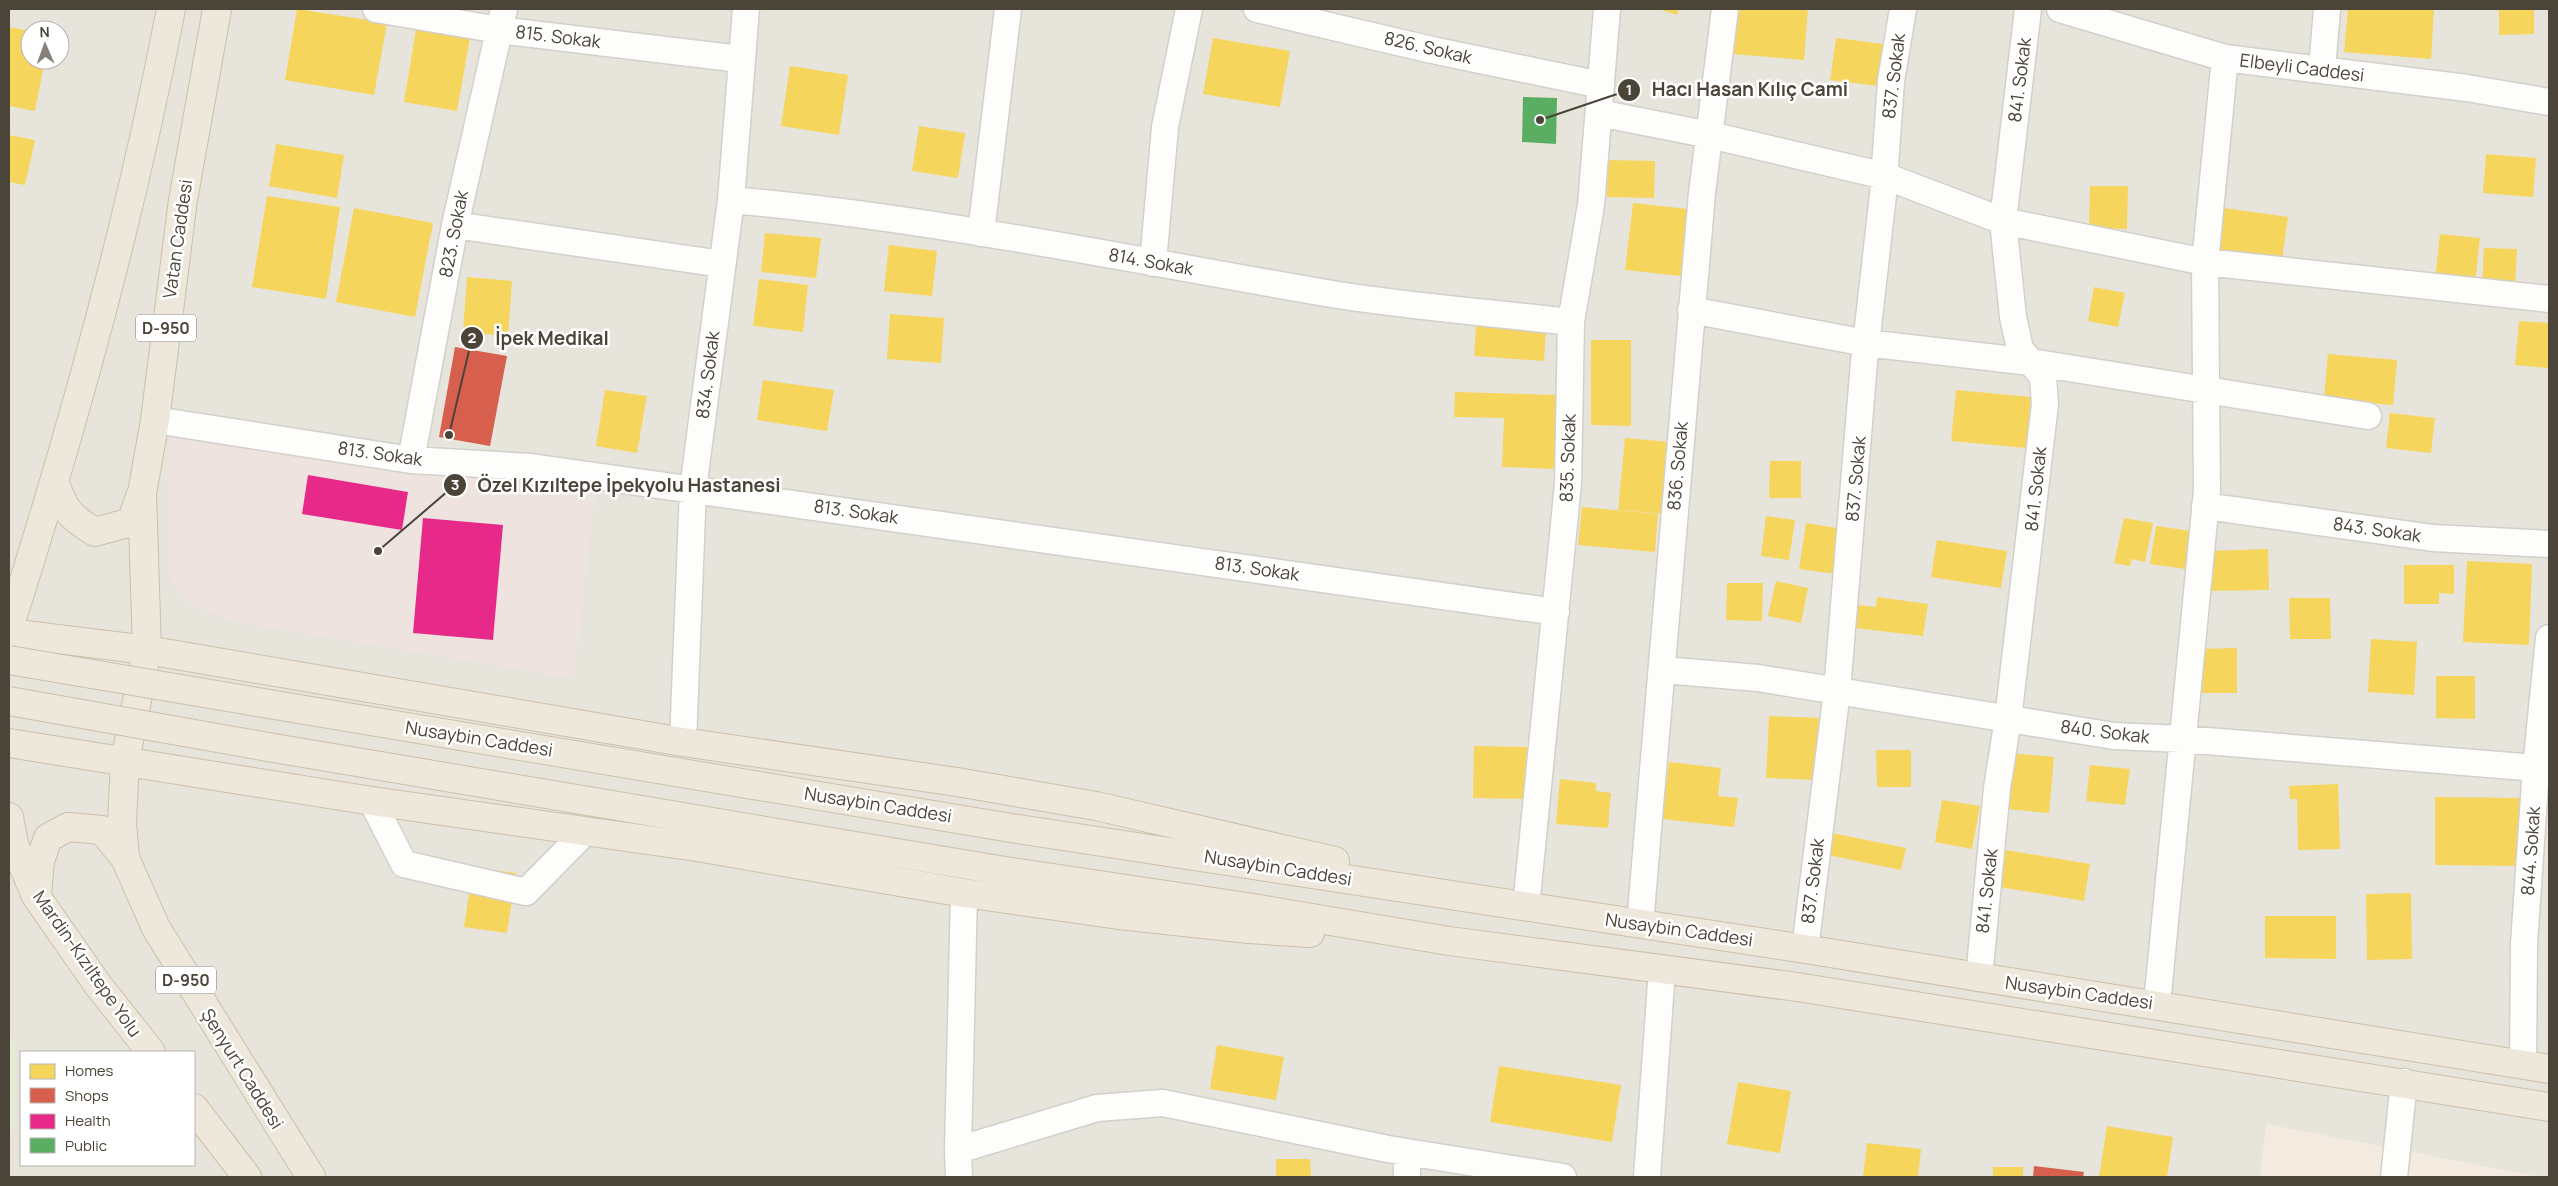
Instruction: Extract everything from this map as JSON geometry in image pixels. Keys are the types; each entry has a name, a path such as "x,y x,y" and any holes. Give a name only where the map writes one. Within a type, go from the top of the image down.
{"highway":[{"path":"9,628 55,483 107,287 156,86 171,9"},
{"name":"Vatan Caddesi","path":"147,650 142,493 155,420 183,200 217,9"},
{"path":"55,483 62,505 74,520 95,532 131,522 142,493"},
{"path":"9,558 19,550 55,483"},
{"path":"9,633 147,650 683,742 957,782 1096,806 1262,843 1526,907"},
{"name":"D-950","path":"125,761 147,650"},
{"name":"Nusaybin Caddesi","path":"9,660 1002,826 2157,1004 2536,1067"},
{"name":"Nusaybin Caddesi","path":"9,701 841,844 1247,906 1449,941 1797,987 2404,1082 2549,1107"},
{"path":"9,742 372,802 584,833 697,847 964,893 1119,915 1249,929 1449,941"},
{"name":"Şenyurt Caddesi","path":"125,761 122,823 125,858 156,928 197,997 311,1177"},
{"name":"Mardin-Kızıltepe Yolu","path":"9,817 14,844 36,896 98,985 150,1051"},
{"path":"36,896 40,862 48,838 68,827 102,830 125,858"},
{"path":"195,1109 247,1177"}],"street":[{"name":"815. Sokak","path":"376,9 501,20 740,59"},
{"name":"834. Sokak","path":"683,742 693,489 731,200 740,59 746,9"},
{"path":"981,233 1008,9"},
{"path":"1153,263 1165,127 1189,9"},
{"name":"826. Sokak","path":"1257,9 1432,50 1601,85"},
{"name":"835. Sokak","path":"1526,907 1568,484 1571,322 1591,205 1607,9"},
{"name":"836. Sokak","path":"1640,924 1663,670 1691,310 1726,9"},
{"name":"837. Sokak","path":"1805,949 1837,691 1866,343 1884,176 1891,82 1903,9"},
{"name":"841. Sokak","path":"1979,978 1997,788 2008,719 2045,404 2043,377 2020,349 2013,317 2003,221 2028,9"},
{"name":"Elbeyli Caddesi","path":"2060,9 2225,58 2467,88 2549,102"},
{"path":"2322,70 2327,9"},
{"name":"823. Sokak","path":"412,460 455,226 501,20"},
{"path":"2157,1004 2207,490 2204,389 2204,262 2225,58"},
{"path":"1598,113 1710,135 1884,176 2003,221 2204,262 2549,298"},
{"name":"814. Sokak","path":"731,200 981,233 1341,295 1571,322"},
{"path":"455,226 722,264"},
{"path":"1691,310 1866,343 2031,362 2368,416"},
{"name":"813. Sokak","path":"155,420 412,460 531,467 1556,612"},
{"name":"843. Sokak","path":"2205,506 2433,538 2549,544"},
{"name":"844. Sokak","path":"2536,1067 2524,944 2543,769 2549,638"},
{"name":"840. Sokak","path":"1663,670 1758,678 2114,736 2182,739 2543,769"},
{"path":"372,802 404,864 526,892 584,833"},
{"path":"960,1177 958,1150 964,893"},
{"path":"1647,1177 1662,970"},
{"path":"2394,1177 2404,1082"},
{"path":"958,1150 1097,1108 1163,1103 1407,1165 1563,1177"}],"shaded area":[{"path":"9,9 2549,9 2549,1177 9,1177"},
{"path":"170,433 595,495 574,679 234,622 187,603 168,575"},
{"path":"2266,1124 2540,1177 2260,1177"}],"green space":[{"path":"9,1034 15,1048 13,1128 9,1133"}],"building: Homes":[{"path":"297,9 387,23 374,95 285,80"},
{"path":"1658,9 1679,9 1677,15"},
{"path":"1737,9 1808,9 1804,60 1733,54"},
{"path":"2348,9 2434,10 2431,59 2344,52"},
{"path":"2499,9 2534,9 2534,34 2499,35"},
{"path":"9,27 20,29 20,70 43,70 35,111 9,106"},
{"path":"416,29 470,38 457,111 404,102"},
{"path":"1213,38 1290,51 1280,107 1203,94"},
{"path":"1836,38 1883,44 1878,86 1830,80"},
{"path":"790,66 848,75 839,135 781,126"},
{"path":"919,126 965,133 958,178 912,171"},
{"path":"9,135 35,140 25,185 9,182"},
{"path":"276,144 344,155 337,198 269,186"},
{"path":"2486,154 2536,158 2533,197 2483,193"},
{"path":"1608,160 1655,161 1654,198 1607,197"},
{"path":"2090,186 2128,186 2127,229 2089,228"},
{"path":"267,196 340,207 326,299 252,287"},
{"path":"1633,203 1688,209 1681,276 1625,270"},
{"path":"354,208 433,223 415,317 336,302"},
{"path":"2224,208 2288,217 2282,260 2218,251"},
{"path":"765,233 821,238 816,278 761,272"},
{"path":"2440,234 2480,238 2475,283 2435,279"},
{"path":"889,245 937,251 932,296 884,291"},
{"path":"2484,248 2517,249 2515,288 2482,287"},
{"path":"467,277 512,281 508,336 463,332"},
{"path":"759,279 808,285 803,332 753,326"},
{"path":"2094,287 2125,293 2118,327 2088,321"},
{"path":"890,314 944,318 941,363 887,359"},
{"path":"2519,321 2549,323 2549,368 2515,365"},
{"path":"1476,324 1546,329 1544,361 1474,356"},
{"path":"1591,340 1631,340 1631,426 1591,425"},
{"path":"2328,354 2397,360 2393,405 2324,399"},
{"path":"763,380 834,390 827,431 757,420"},
{"path":"605,390 647,396 637,453 596,446"},
{"path":"1956,390 2031,397 2026,448 1951,441"},
{"path":"1455,392 1560,395 1558,469 1502,467 1504,418 1454,417"},
{"path":"2390,413 2435,418 2431,453 2386,448"},
{"path":"1625,438 1670,442 1663,514 1618,510"},
{"path":"1770,461 1801,461 1801,498 1769,498"},
{"path":"1582,507 1658,514 1655,552 1578,545"},
{"path":"1766,516 1795,520 1789,560 1761,556"},
{"path":"2124,518 2153,523 2145,562 2132,559 2130,566 2114,563"},
{"path":"1806,523 1843,529 1836,574 1799,569"},
{"path":"2156,526 2199,532 2193,570 2150,564"},
{"path":"1937,540 2007,551 2001,588 1931,577"},
{"path":"2268,549 2269,590 2208,591 2207,551"},
{"path":"2467,561 2532,564 2529,645 2463,642"},
{"path":"2404,565 2454,565 2454,594 2439,593 2439,604 2404,604"},
{"path":"1776,581 1808,588 1801,623 1768,616"},
{"path":"1727,583 1763,583 1762,621 1726,620"},
{"path":"1877,597 1928,604 1923,636 1855,628 1858,605 1876,607"},
{"path":"2289,598 2330,598 2331,639 2290,639"},
{"path":"2371,639 2417,642 2414,695 2368,692"},
{"path":"2237,648 2237,693 2197,693 2197,649"},
{"path":"2436,676 2475,676 2475,719 2436,718"},
{"path":"1769,716 1820,718 1818,780 1766,778"},
{"path":"1474,746 1527,747 1526,799 1473,798"},
{"path":"1876,750 1911,750 1911,787 1877,787"},
{"path":"2011,753 2054,757 2049,813 2006,809"},
{"path":"1669,762 1721,768 1718,796 1738,798 1734,827 1662,819"},
{"path":"2090,765 2130,769 2125,805 2086,801"},
{"path":"1560,779 1596,783 1596,791 1611,793 1608,828 1556,824"},
{"path":"2338,784 2340,849 2298,850 2297,799 2290,799 2289,786"},
{"path":"2435,797 2524,798 2523,866 2435,865"},
{"path":"1942,800 1980,806 1972,849 1935,842"},
{"path":"1832,833 1906,848 1901,870 1828,855"},
{"path":"2006,850 2090,864 2084,901 2000,887"},
{"path":"473,867 516,873 507,933 464,927"},
{"path":"2411,893 2412,959 2367,960 2366,894"},
{"path":"2265,916 2336,916 2336,959 2265,958"},
{"path":"1217,1045 1284,1057 1276,1100 1210,1089"},
{"path":"1499,1066 1621,1085 1612,1142 1490,1122"},
{"path":"1738,1082 1791,1091 1780,1153 1727,1144"},
{"path":"2107,1126 2173,1137 2167,1177 2099,1177"},
{"path":"1867,1143 1921,1149 1918,1177 1863,1177"},
{"path":"1276,1159 1310,1159 1311,1177 1276,1177"},
{"path":"1993,1167 2023,1167 2023,1177 1993,1177"}],"building: Shops":[{"path":"455,347 507,356 490,446 439,437"},
{"path":"2034,1166 2084,1172 2083,1177 2033,1177"}],"building: Health":[{"path":"308,475 408,492 402,530 302,514"},
{"path":"423,518 503,525 493,640 413,633"}],"building: Public":[{"path":"1523,97 1557,98 1556,144 1522,142"}],"place":[{"name":"Hacı Hasan Kılıç Cami","path":"1540,120"},
{"name":"İpek Medikal","path":"449,435"},
{"name":"Özel Kızıltepe İpekyolu Hastanesi","path":"378,551"}]}
